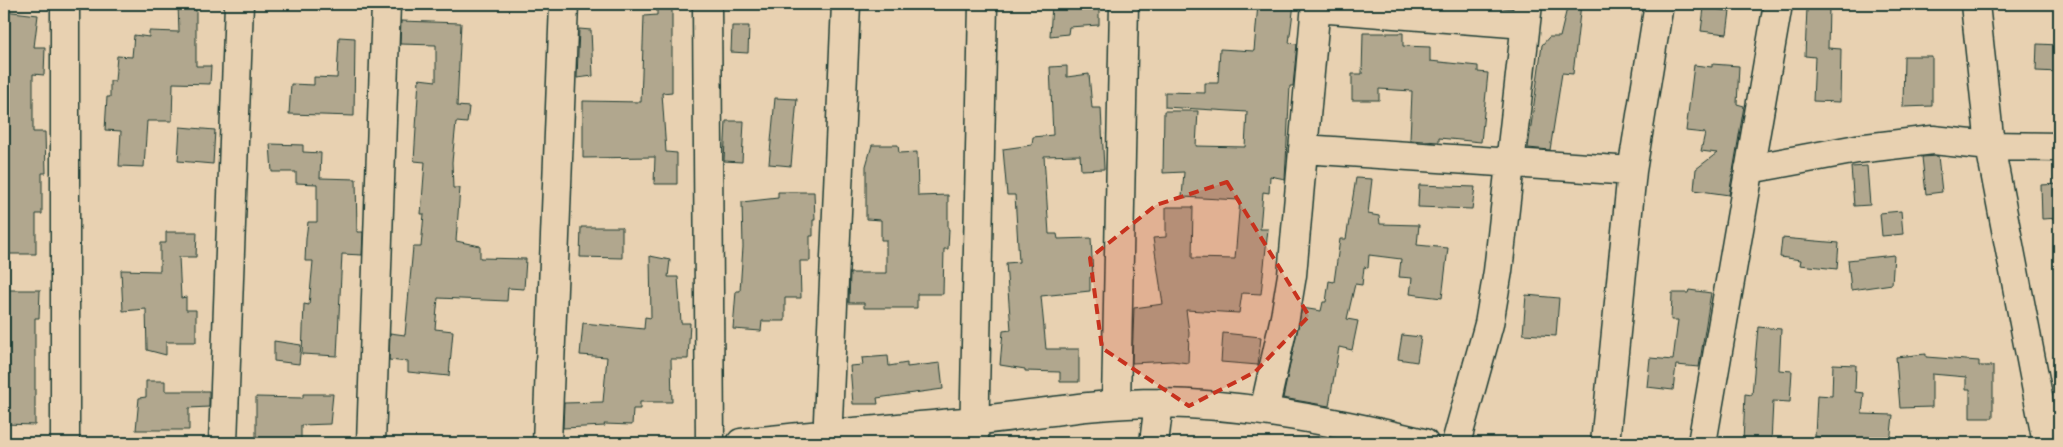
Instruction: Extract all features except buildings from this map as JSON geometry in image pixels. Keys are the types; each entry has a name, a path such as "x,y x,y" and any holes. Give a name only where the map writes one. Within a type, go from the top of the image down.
{"street":[{"path":"65,4 65,443"},
{"path":"223,443 239,4"},
{"path":"371,443 386,4"},
{"path":"546,443 564,4"},
{"path":"707,4 710,443"},
{"path":"827,438 846,4"},
{"path":"974,432 983,4"},
{"path":"1116,404 1124,4"},
{"path":"1605,443 1632,171 1660,4"},
{"path":"1702,443 1778,4"},
{"path":"1975,4 1990,146 2050,436"},
{"path":"1264,411 1290,283 1298,224 1316,6 1527,14 1498,271 1489,324 1456,443"},
{"path":"1749,169 1857,148 1934,140 1990,146 2059,147"},
{"path":"1303,149 1632,171"},
{"path":"741,443 974,432 1116,404 1159,403 1264,411 1321,432 1424,443"},
{"path":"1154,443 1159,403"}],"highlighted area":[{"path":"1227,182 1309,316 1255,372 1189,406 1102,348 1090,258 1156,205"}]}
